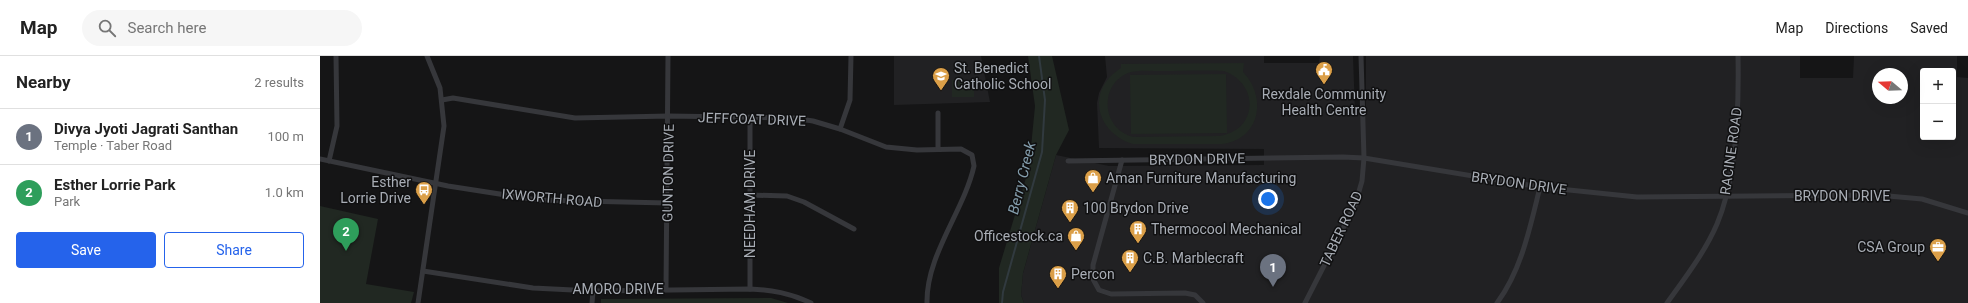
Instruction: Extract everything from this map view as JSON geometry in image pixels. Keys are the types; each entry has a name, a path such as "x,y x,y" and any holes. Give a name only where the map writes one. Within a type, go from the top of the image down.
{"street":[{"path":"329,161 337,126 336,56"},
{"path":"418,303 444,126 440,88 427,56"},
{"name":"GUNTON DRIVE","path":"666,289 669,116 668,56"},
{"path":"840,129 850,100 851,56"},
{"name":"TABER ROAD","path":"1305,303 1355,205 1362,181 1364,158 1361,56"},
{"name":"RACINE ROAD","path":"1667,303 1698,258 1717,224 1726,197 1736,120 1738,56"},
{"name":"JEFFCOAT DRIVE","path":"442,100 452,98 575,118 669,116 793,118 813,121 840,129 886,147 917,150 964,150 972,155 974,166 934,264 928,284 927,303"},
{"path":"938,113 938,149"},
{"name":"NEEDHAM DRIVE","path":"750,118 750,289"},
{"name":"BRYDON DRIVE","path":"1068,161 1343,157 1364,158 1540,187 1637,197 1877,195 1922,199 1968,213"},
{"path":"320,159 436,184"},
{"path":"1122,160 1094,265 1093,279 1099,290 1111,294 1185,293 1195,295 1203,303"},
{"name":"IXWORTH ROAD","path":"436,184 538,200 668,203"},
{"path":"1497,303 1510,282 1520,260 1528,238 1540,187"},
{"path":"750,194 787,196 804,202 854,229"},
{"name":"AMORO DRIVE","path":"423,271 533,288 593,291 750,289 782,292 811,303"},
{"path":"592,303 593,291"}],"shaded area":[{"name":"St. Benedict Catholic School","path":"894,56 981,56 990,102 894,105"},
{"path":"1028,56 1052,56 1069,130 1056,155 1023,273 1021,295 1024,303 999,303 999,268 1029,168 1035,106"},
{"path":"1105,56 1264,56 1264,63 1319,63 1320,56 1353,56 1355,112 1366,111 1366,56 1800,56 1800,78 1853,78 1854,56 1957,56 1957,77 1968,78 1968,303 1024,303 1021,295 1023,273 1056,155 1109,166 1264,165 1264,149 1099,148 1097,103 1099,93 1107,77"},
{"path":"1244,63 1243,72 1251,82 1257,104 1256,116 1252,126 1245,134 1235,140 1222,144 1133,144 1123,140 1114,134 1107,126 1099,108 1099,98 1103,88 1110,77 1121,68 1121,64","holes":["1224,71 1236,77 1244,86 1249,96 1250,106 1247,117 1241,126 1232,132 1219,136 1134,137 1123,133 1115,125 1110,116 1108,106 1109,95 1113,85 1120,77 1131,72"]},
{"path":"1226,74 1227,133 1131,134 1130,75"},
{"path":"952,80 974,80 974,97 952,97"},
{"path":"320,206 378,219 366,284 414,292 411,303 320,303"},
{"path":"771,298 788,303 601,303 601,299"}],"waterway":[{"name":"Berry Creek","path":"1002,303 1003,292 1042,152 1045,100 1039,56"}],"place":[{"name":"Rexdale Community Health Centre","path":"1324,85"},
{"name":"St. Benedict Catholic School","path":"941,91"},
{"name":"Aman Furniture Manufacturing","path":"1093,193"},
{"name":"Esther Lorrie Drive","path":"424,205"},
{"name":"100 Brydon Drive","path":"1070,223"},
{"name":"Thermocool Mechanical","path":"1138,244"},
{"name":"Esther Lorrie Park","path":"346,251"},
{"name":"Officestock.ca","path":"1076,251"},
{"name":"CSA Group","path":"1938,262"},
{"name":"C.B. Marblecraft","path":"1130,273"},
{"name":"Divya Jyoti Jagrati Santhan","path":"1273,287"},
{"name":"Percon","path":"1058,289"}]}
